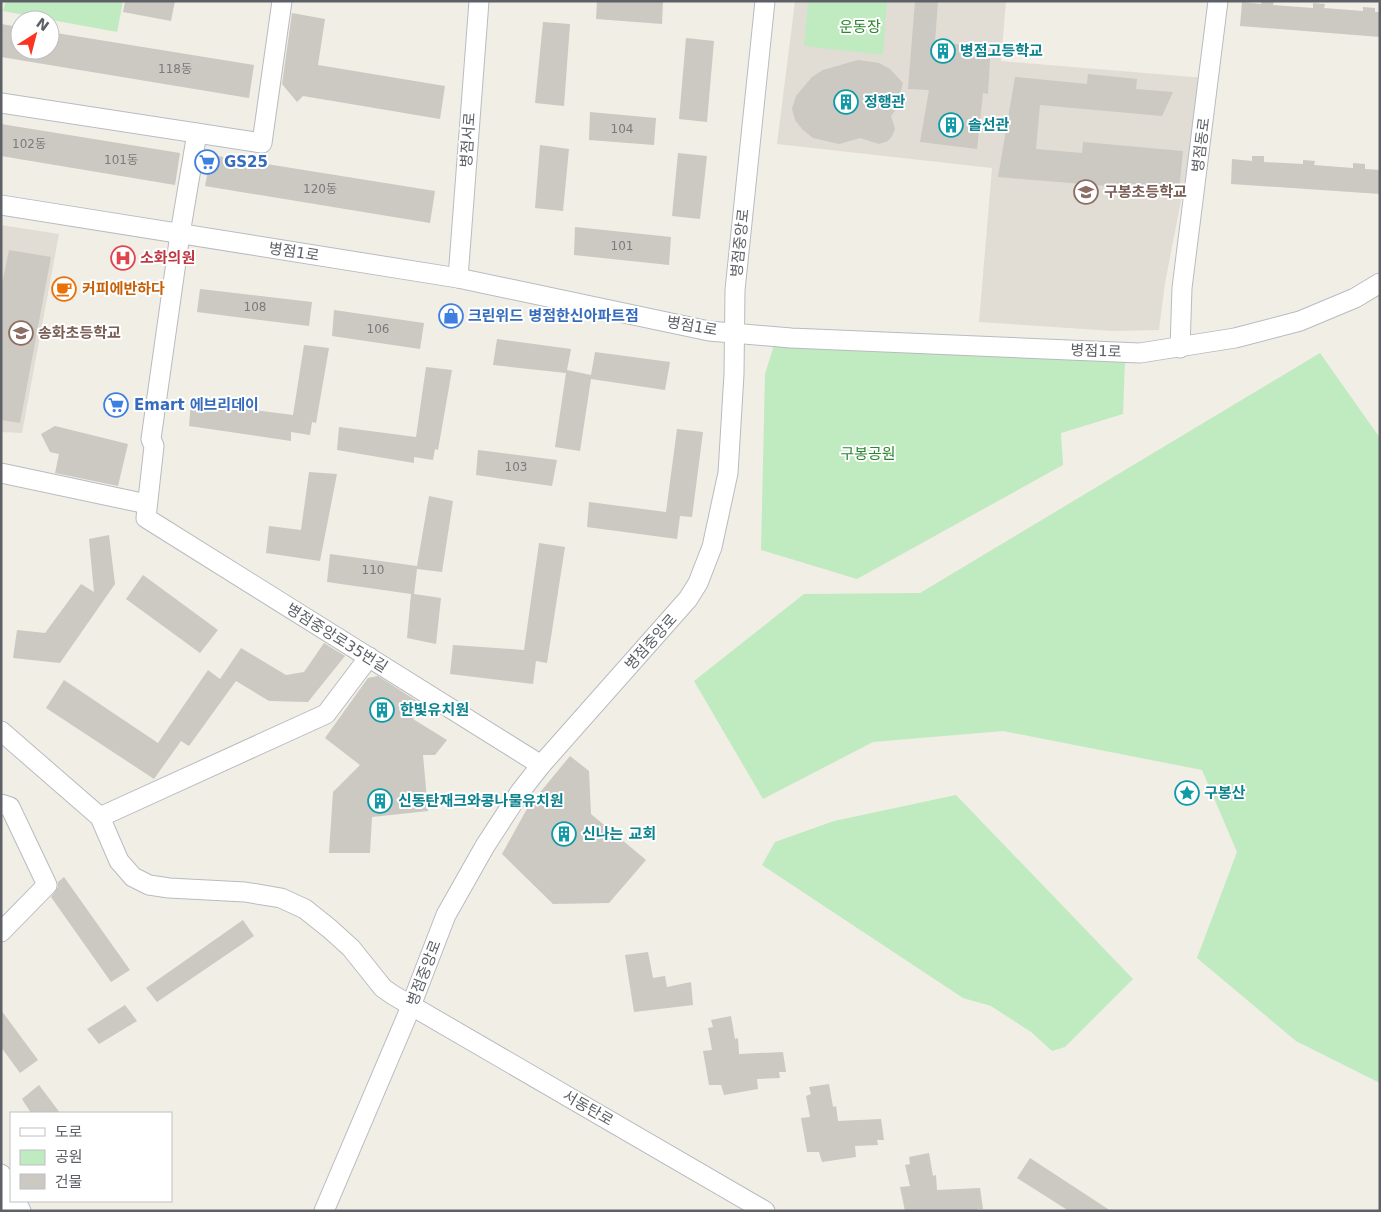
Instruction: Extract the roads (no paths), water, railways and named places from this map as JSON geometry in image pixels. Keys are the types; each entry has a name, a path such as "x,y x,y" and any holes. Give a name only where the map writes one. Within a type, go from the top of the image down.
{"street":[{"path":"1,103 262,143 282,1"},
{"name":"병점서로","path":"458,278 479,1"},
{"name":"병점중앙로","path":"324,1211 411,1005 446,915 486,846 520,792 541,765 675,615 694,591 706,566 728,473 734,374 735,290 765,1"},
{"name":"병점동로","path":"1180,348 1181,295 1218,1"},
{"name":"병점중앙로35번길","path":"197,133 180,234 151,439 154,446 146,518 541,765"},
{"name":"병점1로","path":"1,205 458,278 709,331 790,338 1140,353 1180,348 1300,321 1355,298 1380,284"},
{"path":"1,473 147,504"},
{"path":"1,731 100,817 326,714 369,657"},
{"path":"1,804 10,808 47,884 1,932"},
{"name":"서동탄로","path":"100,817 119,861 133,877 149,885 168,888 246,892 281,898 306,909 330,928 357,955 383,988 765,1211"},
{"path":"1,1174 10,1191"},
{"path":"1,1205 5,1211"}],"place":[{"name":"병점고등학교","path":"943,51"},
{"name":"정행관","path":"846,102"},
{"name":"솔선관","path":"951,125"},
{"name":"GS25","path":"207,162"},
{"name":"구봉초등학교","path":"1086,192"},
{"name":"소화의원","path":"123,258"},
{"name":"커피에반하다","path":"64,289"},
{"name":"크린위드 병점한신아파트점","path":"451,316"},
{"name":"송화초등학교","path":"21,333"},
{"name":"Emart 에브리데이","path":"116,405"},
{"name":"한빛유치원","path":"382,710"},
{"name":"구봉산","path":"1187,793"},
{"name":"신동탄재크와콩나물유치원","path":"380,801"},
{"name":"신나는 교회","path":"564,834"}],"park label":[{"name":"운동장","path":"860,27"},
{"name":"구봉공원","path":"868,454"}]}
